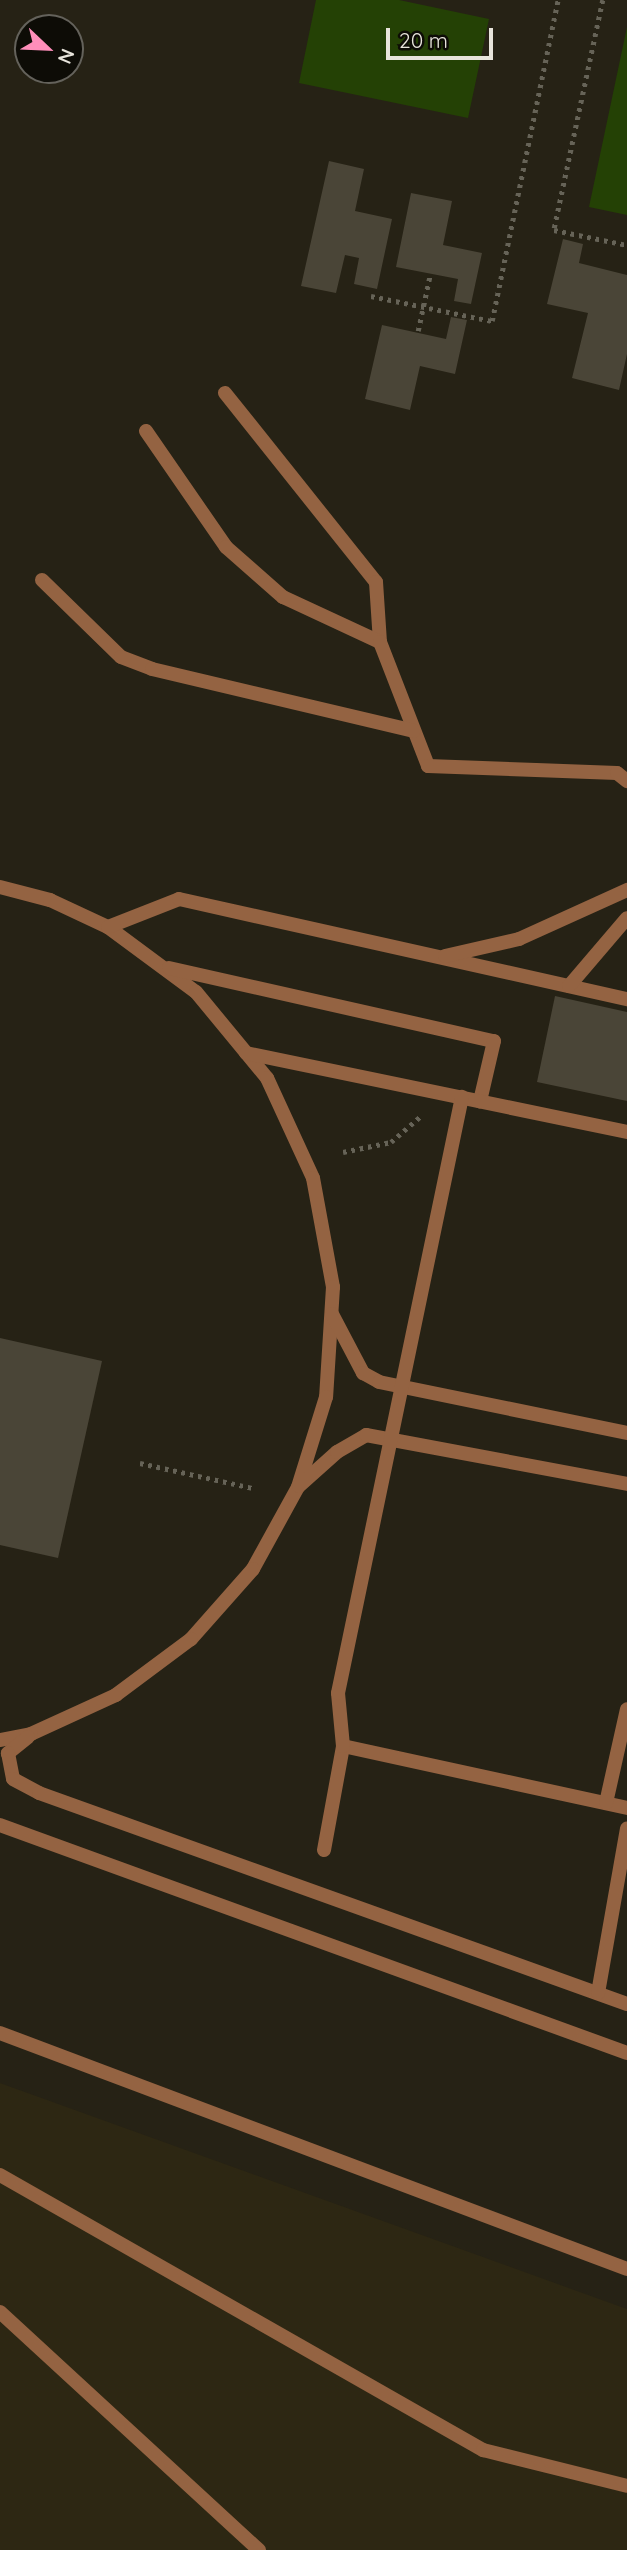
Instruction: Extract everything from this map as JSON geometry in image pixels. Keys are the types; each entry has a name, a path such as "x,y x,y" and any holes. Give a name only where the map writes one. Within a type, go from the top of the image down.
{"lane":[{"path":"225,394 376,582 380,642 428,766 617,773 627,781"},
{"path":"146,431 226,547 284,597 380,642"},
{"path":"42,580 121,657 414,731"},
{"path":"0,887 50,900 108,927 196,992 267,1078 313,1178 333,1287 326,1397 298,1487 253,1569 191,1639 116,1695 31,1734 0,1740"},
{"path":"440,957 519,939 627,890"},
{"path":"108,927 179,899 627,999"},
{"path":"569,986 627,918"},
{"path":"162,967 494,1041 480,1101"},
{"path":"246,1053 627,1132"},
{"path":"324,1850 343,1746 338,1693 462,1097"},
{"path":"331,1312 363,1373 402,1387 627,1433"},
{"path":"298,1487 337,1452 366,1435 627,1484"},
{"path":"606,1803 627,1709"},
{"path":"31,1734 8,1753 13,1779 39,1793 627,2004"},
{"path":"343,1746 627,1808"},
{"path":"0,1825 627,2053"},
{"path":"598,1993 627,1829"},
{"path":"0,2033 627,2269"},
{"path":"0,2175 483,2450 627,2486"},
{"path":"0,2312 259,2550"}],"path":[{"path":"371,296 492,321 558,0"},
{"path":"603,0 554,230 627,245"},
{"path":"418,331 430,275"},
{"path":"343,1152 391,1142 430,1108"},
{"path":"140,1463 253,1488"}],"shaded area":[{"path":"0,2083 627,2309 627,2550 0,2550"}],"green space":[{"path":"316,0 399,0 489,19 468,118 299,83"},
{"path":"627,27 627,215 589,207"}],"building":[{"path":"329,161 364,169 355,211 392,219 377,289 354,284 359,258 345,255 336,293 301,286"},
{"path":"411,193 452,201 443,245 482,253 471,304 454,301 458,279 396,267"},
{"path":"563,239 583,244 579,263 627,275 627,354 619,390 572,378 588,313 547,304"},
{"path":"451,317 467,320 455,374 420,366 410,410 365,399 382,325 446,339"},
{"path":"555,996 627,1012 627,1101 537,1082"},
{"path":"0,1338 102,1361 58,1558 0,1545"}]}
